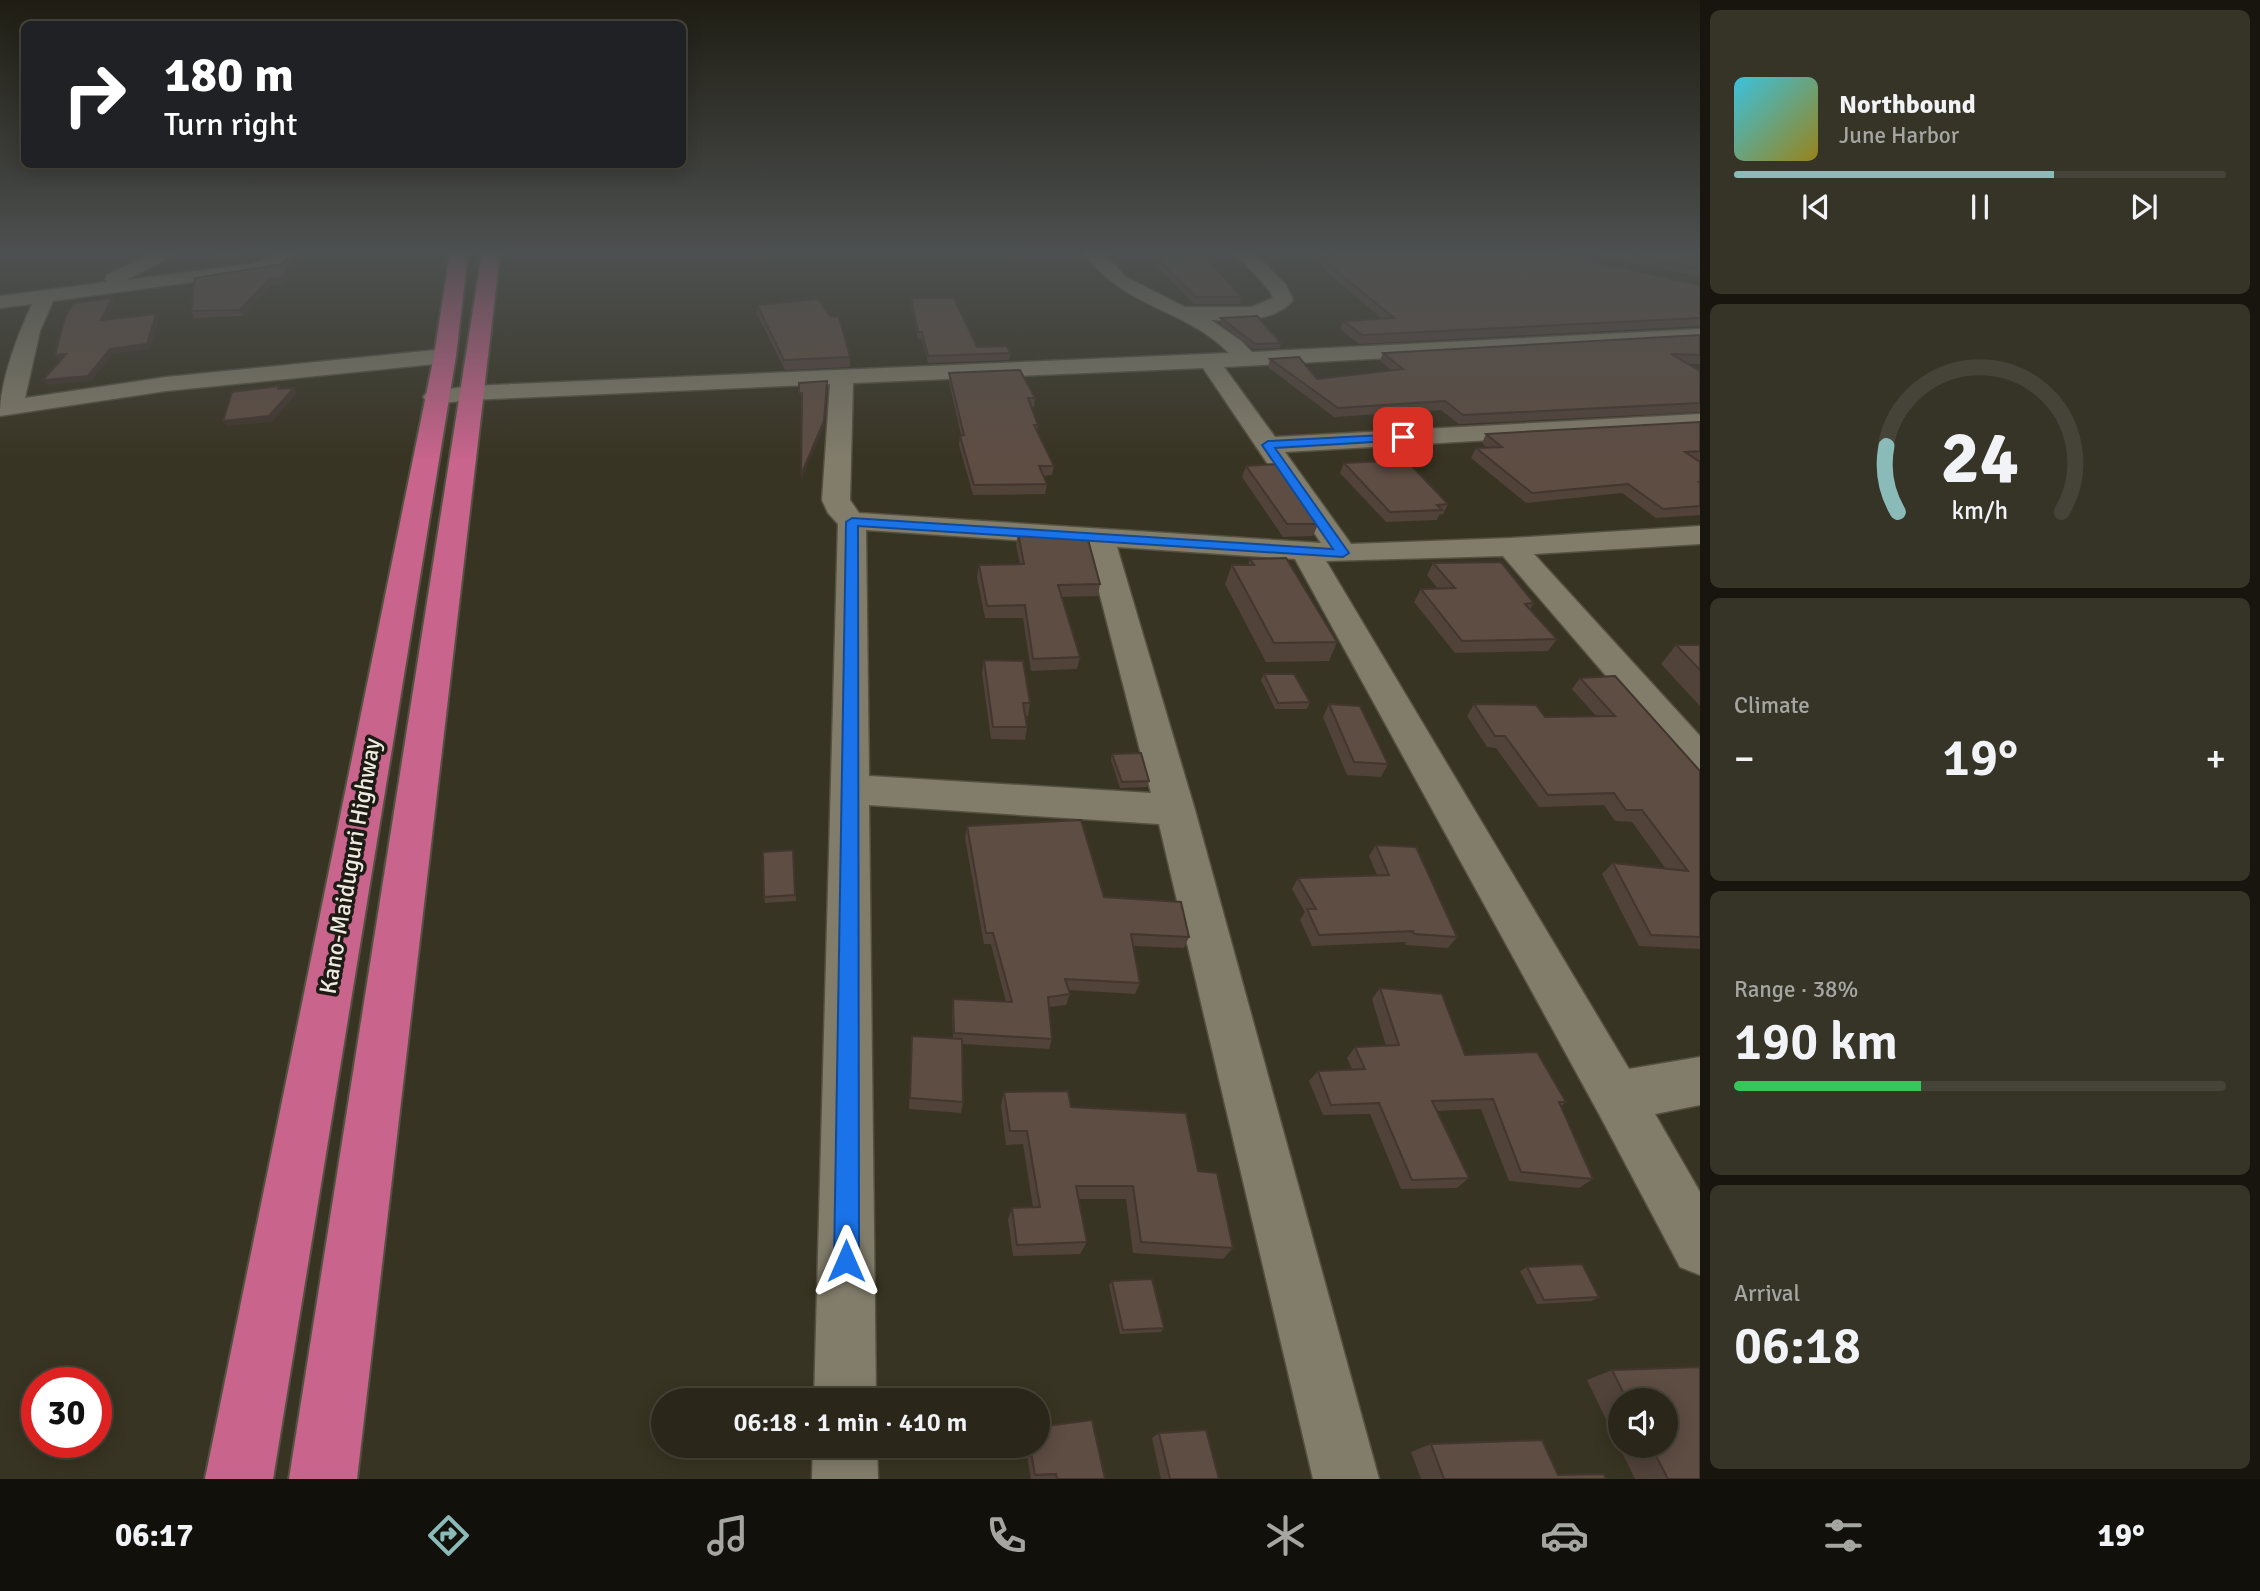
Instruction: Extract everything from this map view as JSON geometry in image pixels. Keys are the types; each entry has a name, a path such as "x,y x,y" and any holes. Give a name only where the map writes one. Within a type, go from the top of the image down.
{"highway":[{"name":"Kano-Maiduguri Highway","path":"323,1479 452,395 445,356 450,322"},
{"name":"Kano-Maiduguri Highway","path":"239,1479 452,395 472,322"}],"street":[{"path":"29,322 20,335 6,408 166,384 445,356"},
{"path":"1198,322 1224,337 1245,359"},
{"path":"452,395 1209,361 1700,335"},
{"path":"1662,337 1690,355"},
{"path":"1209,361 1268,445 1700,1247"},
{"path":"842,377 836,500 842,513 852,522 1324,553 1511,547 1700,535"},
{"path":"1268,445 1700,421"},
{"path":"845,1388 852,522"},
{"path":"1100,539 1175,810 1346,1479"},
{"path":"1511,547 1700,760"},
{"path":"849,789 1175,810"},
{"path":"1617,1096 1700,1081"},
{"path":"845,1458 845,1479"}],"building":[{"path":"64,322 154,322 147,344 110,349 88,376 43,380 66,354 55,355"},
{"path":"765,322 840,322 850,357 784,360"},
{"path":"916,322 965,322 977,347 1007,346 1010,353 928,356 922,332 918,332"},
{"path":"1226,322 1262,322 1281,343 1255,344"},
{"path":"1344,322 1620,322 1362,335"},
{"path":"1700,335 1700,355 1671,354 1700,371 1700,403 1463,415 1445,401 1338,408 1270,359 1299,357 1317,379 1403,369 1383,353"},
{"path":"1020,370 1035,398 1028,398 1038,425 1034,425 1054,466 1039,466 1047,484 974,485 960,436 964,435 949,373"},
{"path":"827,381 824,421 801,475 802,393 799,393 799,383"},
{"path":"279,386 278,389 294,388 269,416 223,421 232,392"},
{"path":"1700,422 1700,451 1685,452 1700,462 1700,506 1663,509 1628,484 1532,493 1476,448 1502,447 1486,434"},
{"path":"1406,460 1448,504 1437,505 1442,510 1390,512 1344,463"},
{"path":"1277,464 1318,524 1287,524 1246,466"},
{"path":"1018,533 1087,536 1100,584 1058,585 1080,657 1033,659 1025,605 987,606 979,565 1024,564"},
{"path":"1286,558 1337,642 1274,643 1232,565 1254,565 1250,559"},
{"path":"1501,562 1534,603 1525,604 1557,639 1462,641 1421,589 1455,588 1433,563"},
{"path":"1676,645 1700,645 1700,670"},
{"path":"984,660 1023,661 1030,703 1023,703 1027,727 993,727"},
{"path":"1264,674 1294,674 1310,702 1278,703"},
{"path":"1615,676 1700,771 1700,937 1651,935 1613,863 1688,871 1642,810 1626,810 1614,793 1548,795 1505,736 1495,736 1474,704 1536,705 1545,717 1615,716 1580,678"},
{"path":"1329,704 1360,706 1388,764 1354,762"},
{"path":"1141,753 1149,781 1122,782 1112,754"},
{"path":"1081,820 1104,897 1181,902 1189,937 1131,934 1140,983 1065,979 1070,994 1048,997 1052,1039 954,1033 953,999 1012,1002 993,933 986,933 967,826"},
{"path":"1376,845 1416,847 1457,937 1414,934 1413,931 1319,935 1307,909 1316,909 1298,878 1389,875"},
{"path":"793,850 795,895 764,897 763,852"},
{"path":"1380,988 1442,994 1465,1055 1537,1052 1566,1102 1559,1102 1593,1179 1521,1172 1493,1099 1432,1101 1469,1178 1412,1180 1379,1103 1331,1105 1318,1071 1365,1069 1355,1047 1399,1045"},
{"path":"912,1036 962,1039 963,1102 910,1098"},
{"path":"1068,1091 1071,1107 1186,1113 1198,1171 1217,1173 1233,1248 1141,1242 1133,1186 1076,1186 1087,1242 1017,1245 1012,1208 1040,1207 1027,1131 1010,1131 1004,1092"},
{"path":"1582,1264 1599,1297 1544,1300 1527,1267"},
{"path":"1152,1279 1164,1328 1123,1330 1112,1281"},
{"path":"1700,1367 1700,1479 1668,1479 1657,1458 1678,1458 1678,1388 1621,1388 1612,1370"},
{"path":"1092,1420 1105,1479 1057,1479 1056,1474 1035,1475 1032,1458 1050,1458 1050,1425"},
{"path":"1206,1430 1219,1479 1170,1479 1159,1433"},
{"path":"1542,1440 1558,1475 1604,1474 1606,1479 1444,1479 1431,1444"}],"route":[{"path":"846,1261 852,522 1343,553 1268,445 1403,437"}]}
